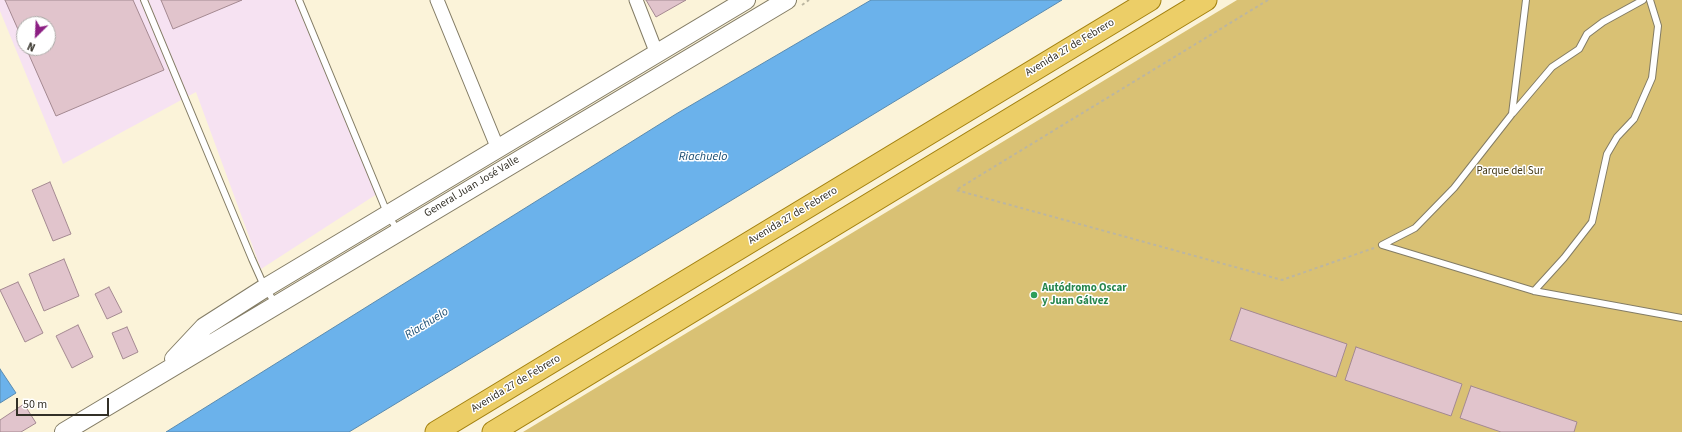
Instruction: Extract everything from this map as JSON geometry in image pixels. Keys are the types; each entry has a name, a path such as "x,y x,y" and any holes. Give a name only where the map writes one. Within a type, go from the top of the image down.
{"main road":[{"name":"General Juan José Valle","path":"158,376 204,327 265,288 746,0"},
{"name":"General Juan José Valle","path":"64,432 398,231 787,0"},
{"name":"Avenida 27 de Febrero","path":"436,432 1150,0"},
{"path":"493,432 1206,0"}],"street":[{"path":"437,0 498,149"},
{"path":"636,0 657,54"}],"lane":[{"path":"144,0 265,288 276,304"},
{"path":"299,0 388,215 398,231"},
{"path":"1512,114 1526,0"},
{"path":"1382,245 1415,228 1454,188 1552,66 1579,49 1587,34 1603,22 1643,0"},
{"path":"1534,291 1564,258 1592,222 1606,154 1616,137 1634,119 1652,78 1658,26 1650,0"},
{"path":"1382,245 1534,291 1682,318"}],"path":[{"path":"1268,0 956,190 1282,280 1382,245"}],"shaded area":[{"path":"0,0 303,0 380,192 261,269 196,92 63,164 19,56 56,56 56,16 16,16 16,50 0,11"}],"green space":[{"name":"Parque del Sur","path":"1237,0 1682,0 1682,432 523,432"}],"water":[{"name":"Riachuelo","path":"871,0 1062,0 349,432 166,432 676,114"},
{"path":"0,369 16,393 0,403"}],"building":[{"path":"5,0 133,0 164,70 56,116 30,56 56,56 56,16 16,16 16,25"},
{"path":"161,0 242,0 173,29"},
{"path":"646,0 686,0 656,17"},
{"path":"50,182 71,234 53,241 32,190"},
{"path":"64,259 79,296 44,311 29,274"},
{"path":"18,282 43,333 25,342 0,290"},
{"path":"109,287 122,312 107,319 95,294"},
{"path":"1241,308 1347,344 1336,377 1230,340"},
{"path":"78,325 93,357 72,368 56,336"},
{"path":"127,327 138,352 123,359 112,333"},
{"path":"1356,347 1462,384 1451,416 1345,380"},
{"path":"1471,386 1577,422 1574,432 1501,432 1460,418"},
{"path":"24,404 36,423 21,432 0,432 0,420"}],"place":[{"name":"Autódromo Oscar y Juan Gálvez","path":"1034,295"}]}
